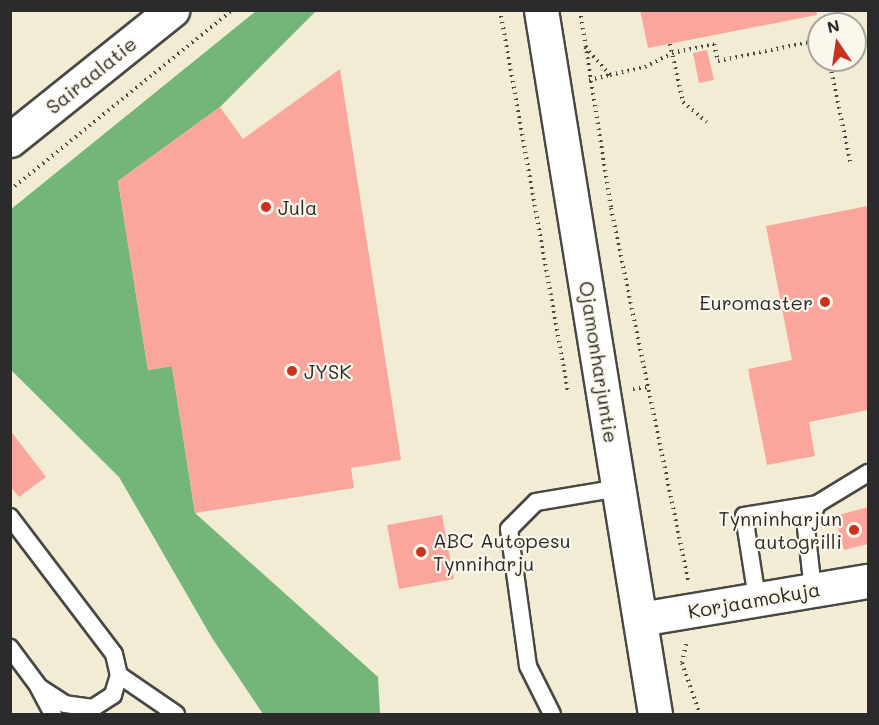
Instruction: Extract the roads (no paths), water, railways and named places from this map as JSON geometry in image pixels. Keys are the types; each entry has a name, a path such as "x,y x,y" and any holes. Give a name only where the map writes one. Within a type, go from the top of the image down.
{"main road":[{"name":"Sairaalatie","path":"10,140 172,10"},
{"name":"Ojamonharjuntie","path":"541,10 656,714"},
{"name":"Korjaamokuja","path":"640,619 868,581"}],"lane":[{"path":"757,598 744,516 817,504 868,473"},
{"path":"552,714 528,666 509,529 536,502 620,488"},
{"path":"813,590 806,528 817,504"},
{"path":"10,517 114,654 119,675 113,695 96,711 65,704 39,687"},
{"path":"10,648 39,687 53,714"},
{"path":"119,675 176,714"}],"place":[{"name":"Jula","path":"266,207"},
{"name":"Euromaster","path":"825,302"},
{"name":"JYSK","path":"292,371"},
{"name":"Tynninharjun autogrilli","path":"854,530"},
{"name":"ABC Autopesu Tynniharju","path":"421,552"}]}
